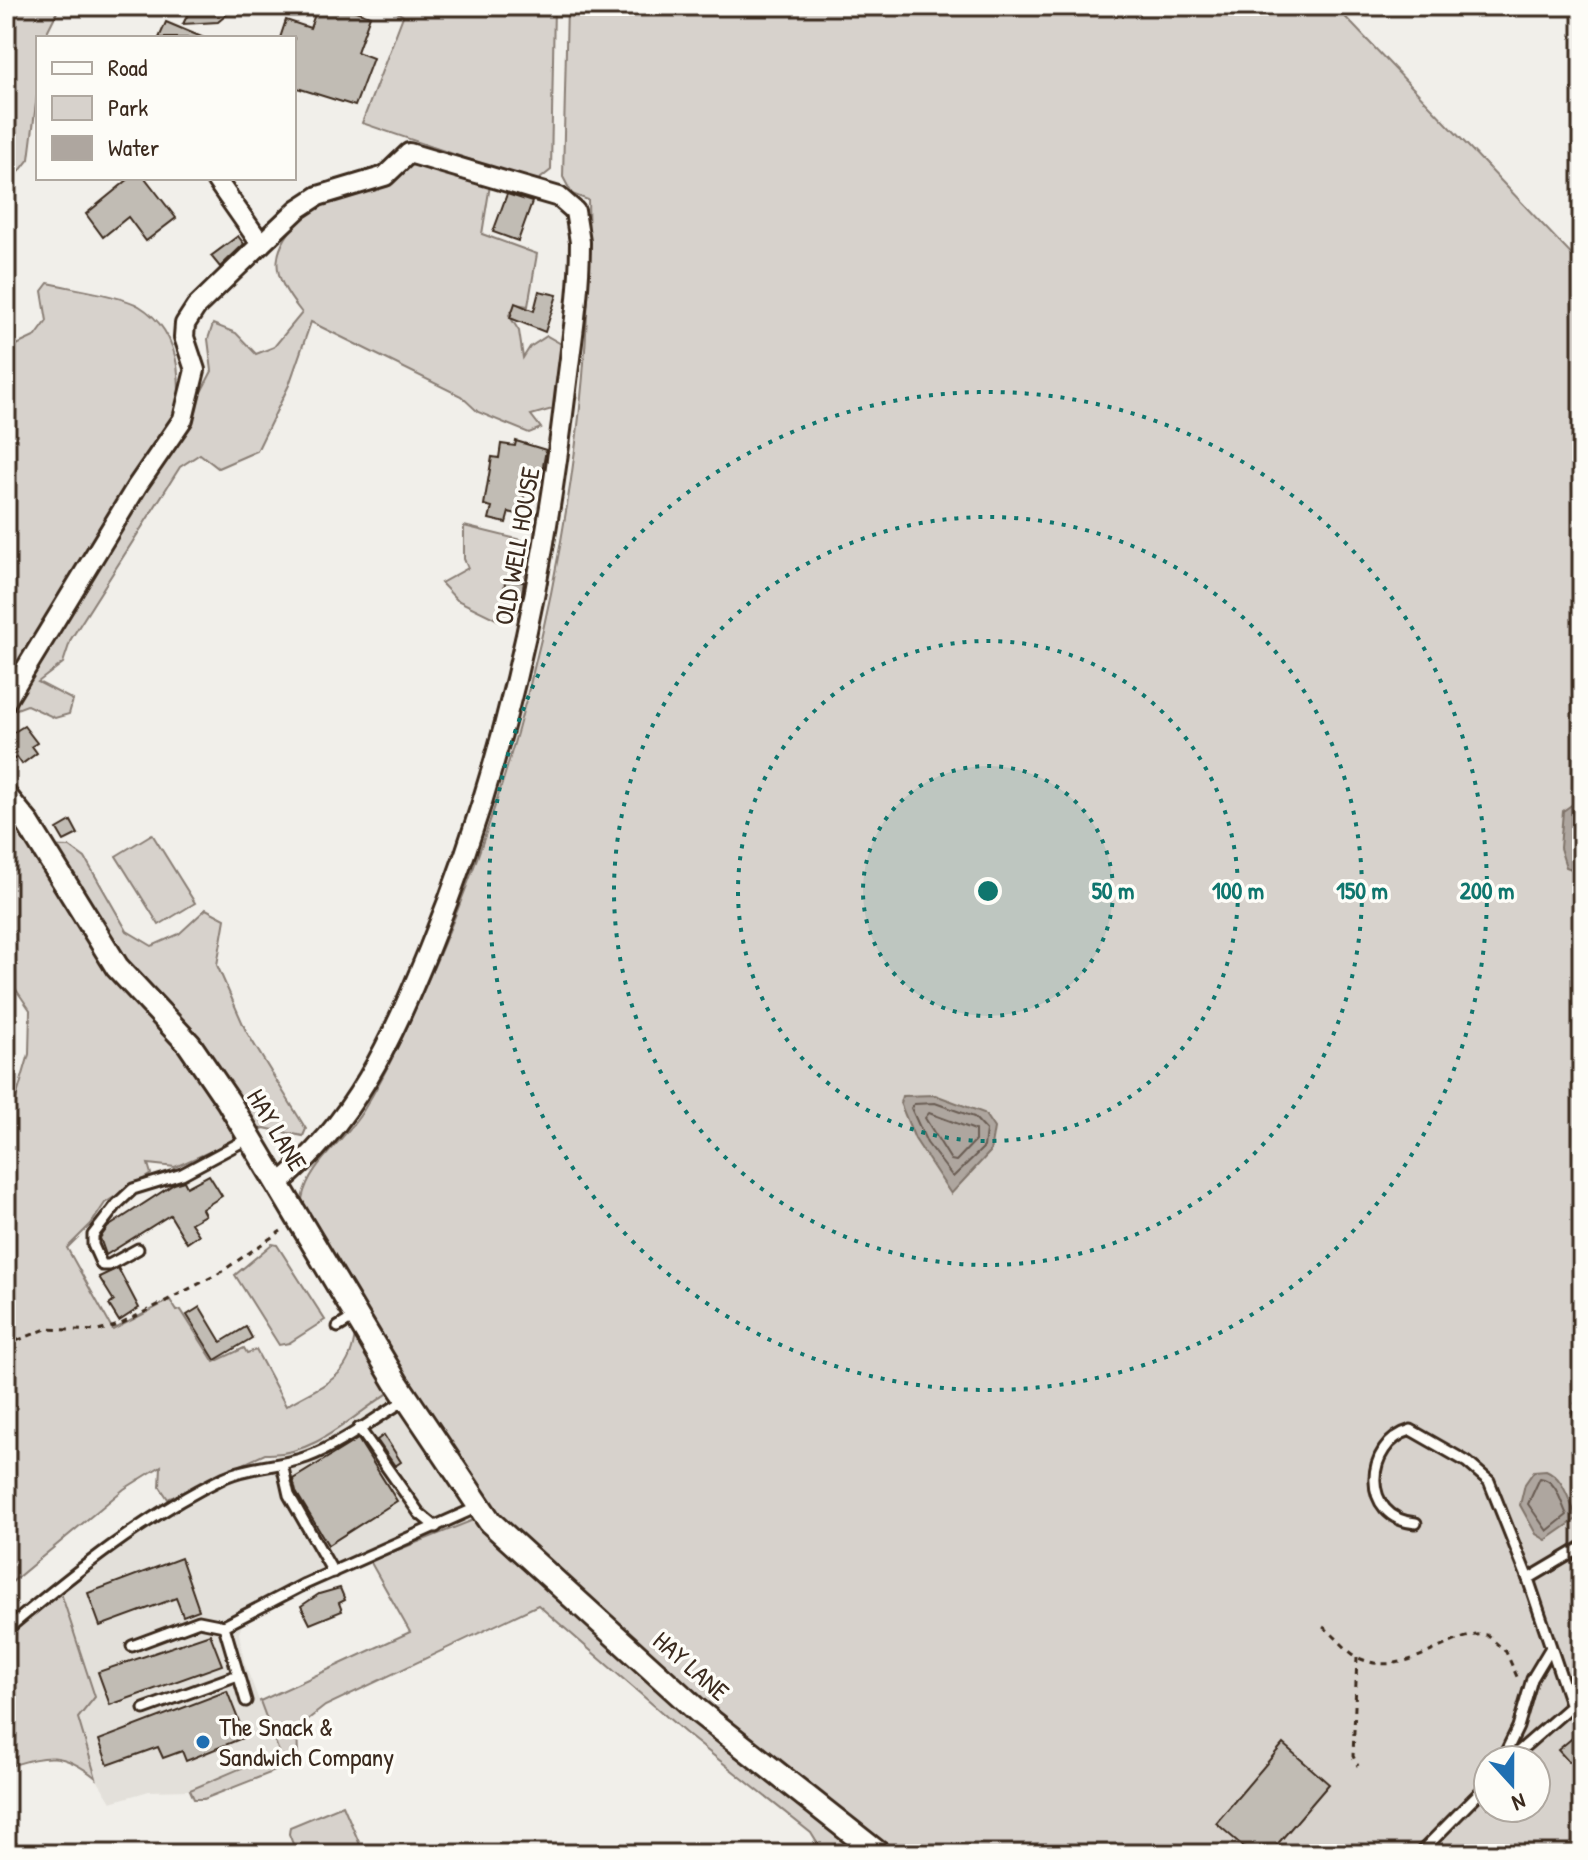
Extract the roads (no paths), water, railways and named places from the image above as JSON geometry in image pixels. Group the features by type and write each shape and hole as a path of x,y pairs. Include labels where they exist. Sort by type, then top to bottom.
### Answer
{"street":[{"name":"OLD WELL HOUSE","path":"261,244 298,209 318,196 385,176 409,153 559,197 575,211 580,242 557,468 538,588 525,652 481,814 456,884 379,1061 334,1131 307,1160 277,1185"},
{"path":"6,701 137,486 183,419 195,370 184,337 185,324 196,307 261,244 216,180"},
{"name":"HAY LANE","path":"6,797 29,825 117,967 189,1044 297,1219 347,1321 407,1399 478,1507 556,1585 698,1711 879,1854"}],"lane":[{"path":"138,1249 109,1265 102,1265 93,1245 93,1235 133,1189 182,1174 249,1138"},
{"path":"6,1630 90,1561 172,1504 247,1469 282,1464 317,1453 407,1399"},
{"path":"359,1428 419,1513 436,1527"},
{"path":"1416,1523 1395,1519 1382,1507 1375,1492 1383,1450 1390,1439 1411,1430 1467,1462 1489,1481 1528,1579 1571,1706 1527,1744"},
{"path":"282,1464 289,1495 333,1572"},
{"path":"132,1646 199,1621 224,1626 333,1572 478,1507"},
{"path":"1528,1579 1582,1547"},
{"path":"224,1626 246,1701"},
{"path":"1510,1744 1528,1691 1550,1649"},
{"path":"144,1709 238,1675"},
{"path":"1419,1854 1472,1800"}],"water":[{"path":"1573,804 1582,804 1582,873 1566,867 1560,848 1563,811"},
{"path":"935,1095 984,1113 994,1128 990,1152 951,1194 915,1139 900,1103 902,1096"},
{"path":"1546,1470 1562,1484 1578,1518 1546,1540 1536,1534 1520,1505 1525,1484 1534,1471"}],"place":[{"name":"The Snack & Sandwich Company","path":"203,1742"}]}
